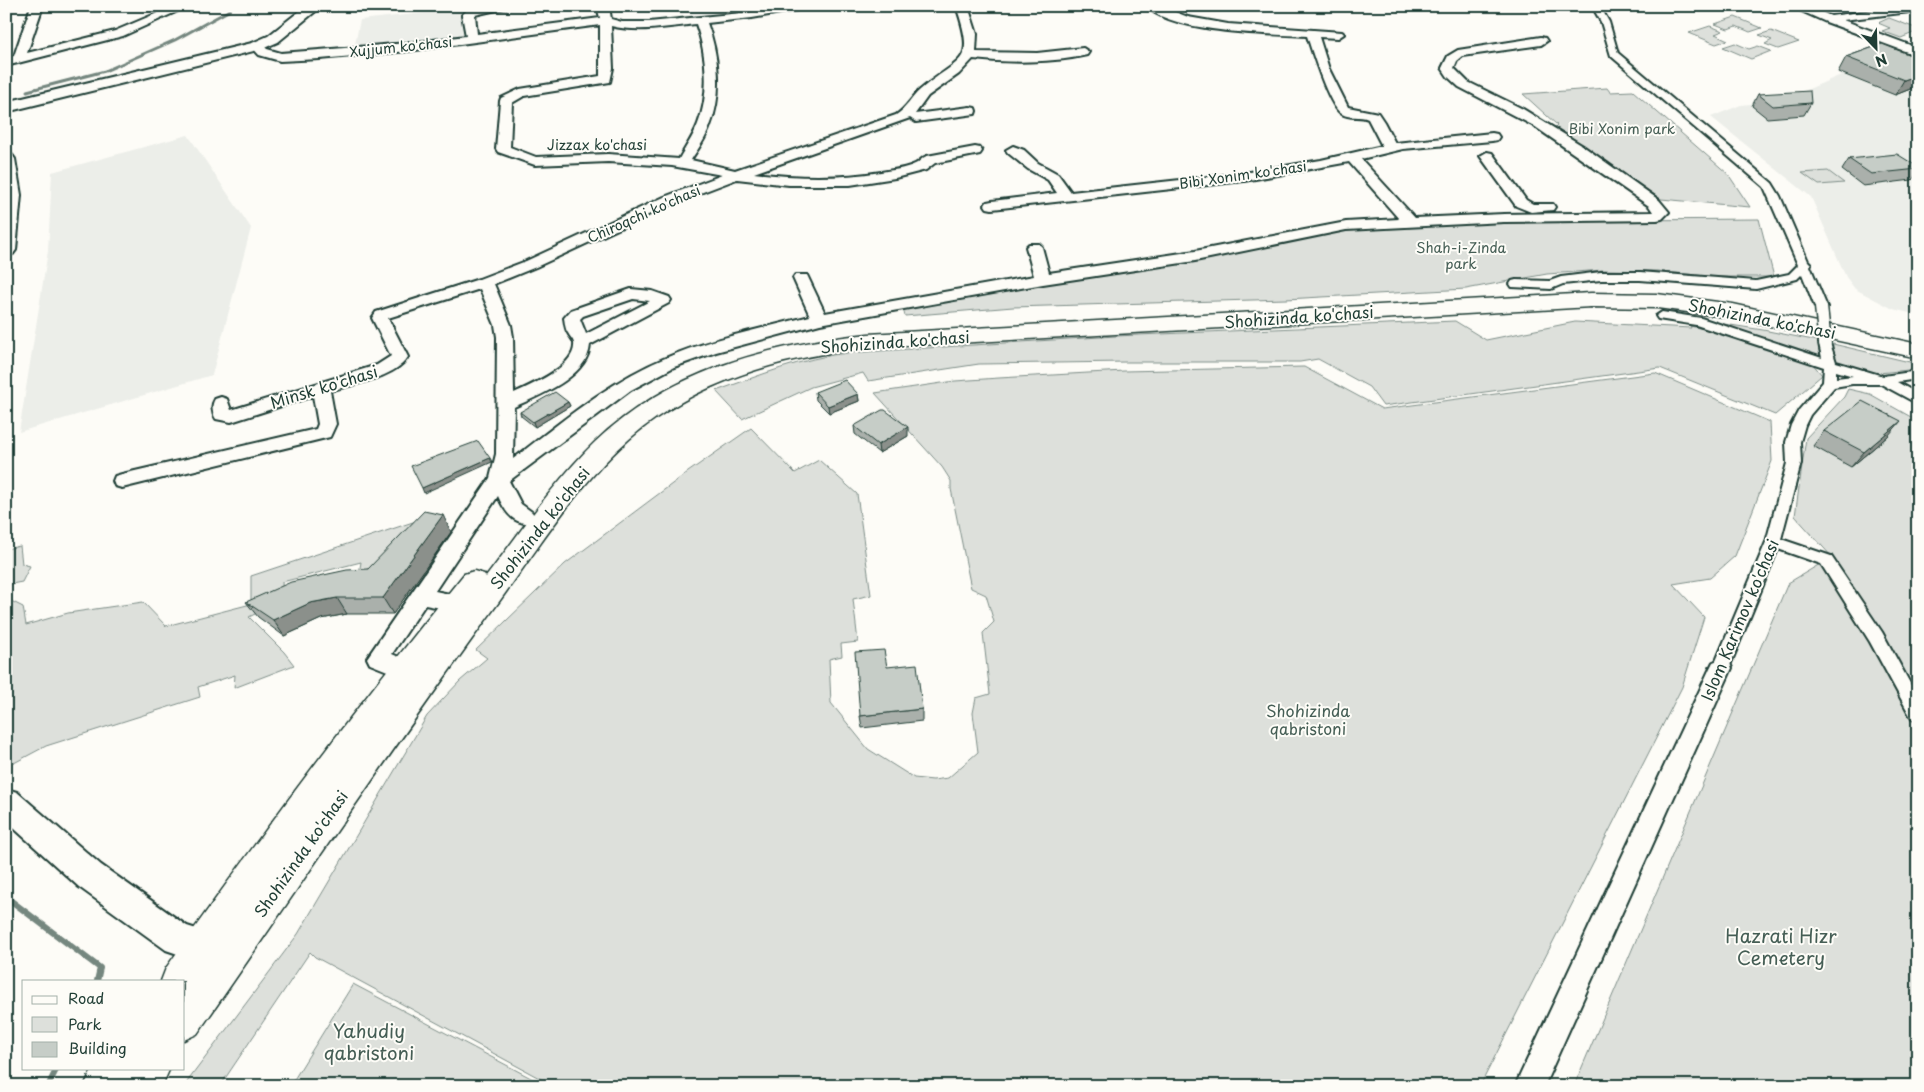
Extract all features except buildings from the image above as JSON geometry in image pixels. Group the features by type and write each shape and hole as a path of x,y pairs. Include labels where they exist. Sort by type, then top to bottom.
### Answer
{"main road":[{"name":"Shohizinda ko'chasi","path":"185,1019 217,952 238,896 405,669 525,517 562,472 596,436 620,415 654,391 677,378 721,359 772,345 820,336 898,328 990,325 1603,290 1651,290 1736,301 1918,339"},
{"name":"Shohizinda ko'chasi","path":"181,980 217,952 439,658 583,472 612,442 644,414 700,380 740,365 805,350 868,342 1420,309 1624,300 1658,301 1750,313 1918,351"},
{"path":"104,1086 115,1070"},
{"path":"138,1086 150,1070"}],"street":[{"path":"19,59 37,6"},
{"path":"6,62 119,34 184,6"},
{"path":"6,107 257,46 273,39 315,6"},
{"path":"472,39 468,15 480,9 501,6"},
{"name":"Jizzax ko'chasi","path":"603,6 607,21 604,40 608,64 606,78 520,94 506,101 503,149 535,161 608,158 683,163 737,175 789,181 850,181 895,174 921,167 926,161 932,159 975,151"},
{"name":"Xujjum ko'chasi","path":"257,46 263,52 280,57 408,47 607,21 622,25 650,25 752,15 804,6"},
{"path":"962,6 972,40 971,55 990,58 1059,56 1058,54 1083,52"},
{"path":"1151,6 1158,11 1182,19 1220,26 1312,34 1338,34"},
{"path":"1596,6 1604,22 1614,54 1768,185 1774,193 1805,264 1821,307 1825,343 1830,365 1830,383 1883,380 1918,375"},
{"path":"1795,6 1834,18 1918,52"},
{"path":"1825,6 1834,18"},
{"path":"1834,18 1918,8"},
{"path":"683,163 705,124 712,93 713,80 709,52 700,20"},
{"path":"1312,34 1323,69 1343,109 1346,112 1367,114 1374,117 1390,147"},
{"path":"1541,40 1456,54 1448,68 1456,81 1497,100 1529,119 1582,153 1658,207"},
{"name":"Chiroqchi ko'chasi","path":"485,282 531,264 669,200 781,158 901,118 910,112 913,102 921,94 965,63 971,55"},
{"path":"916,118 970,111"},
{"name":"Bibi Xonim ko'chasi","path":"992,205 1244,177 1390,147 1492,137"},
{"path":"1013,150 1033,166 1053,177 1067,197"},
{"path":"1351,156 1410,222"},
{"path":"1487,156 1521,204 1531,208 1658,207"},
{"path":"6,159 12,195 6,250"},
{"path":"405,669 378,658 499,479 625,386 668,363 710,348 819,319 1043,279 1195,256 1346,226 1410,222 1657,216 1658,207"},
{"path":"1034,247 1043,279"},
{"path":"1516,284 1551,285 1561,281 1601,276 1640,276 1756,285 1792,277 1805,264"},
{"path":"801,278 819,319"},
{"path":"485,282 503,325 505,337 505,454 499,479 513,508 525,517"},
{"name":"Minsk ko'chasi","path":"221,402 222,415 232,416 383,369 395,363 400,357 380,318 382,315 485,282"},
{"path":"504,404 545,384 573,367 582,355 582,342 575,331 572,318 577,313 631,294 646,294 663,300 582,342"},
{"path":"1662,316 1697,321 1830,365 1883,380 1918,400"},
{"path":"1918,381 1918,388"},
{"name":"Islom Karimov ko'chasi","path":"1529,1086 1722,668 1773,542 1794,463 1793,442 1798,425 1804,413 1830,383"},
{"path":"122,482 324,433 327,424 320,390"},
{"path":"1773,542 1826,560 1876,637 1918,714"},
{"path":"420,596 458,603"},
{"path":"6,802 90,876 178,939 217,952"}],"shaded area":[{"path":"461,9 468,20 466,36 354,49 360,20"},
{"path":"1897,47 1918,54 1918,315 1893,309 1855,289 1846,277 1811,197 1711,117 1741,105 1781,101 1841,75 1836,72"},
{"path":"188,135 251,228 212,375 19,432 48,251 52,172"}],"green space":[{"path":"1735,17 1762,28 1750,32 1736,26 1728,29 1715,24"},
{"path":"1889,18 1918,29 1918,31 1901,38 1882,31 1890,28 1878,23"},
{"path":"1710,26 1723,31 1715,34 1728,40 1716,44 1689,33"},
{"path":"1771,31 1799,42 1778,49 1765,44 1772,40 1759,35"},
{"path":"1735,43 1749,49 1758,46 1771,51 1751,59 1723,47"},
{"name":"Bibi Xonim park","path":"1607,88 1610,92 1633,91 1728,174 1750,207 1661,199 1554,128 1557,125 1523,94"},
{"path":"1828,171 1844,183 1819,185 1802,173"},
{"name":"Shah-i-Zinda park","path":"1759,219 1774,277 1717,277 1657,271 1603,270 1547,274 1466,289 1286,299 1013,307 905,316 902,305 1339,231 1496,221"},
{"path":"1455,321 1486,340 1575,322 1691,328 1690,326 1713,331 1812,363 1822,375 1775,415 1660,368 1383,406 1369,387 1318,359 1300,362 979,364 868,381 863,373 811,387 742,419 716,391 797,363 847,353 1116,336"},
{"path":"1711,322 1818,341 1820,358"},
{"path":"1833,344 1918,364 1918,369 1869,374 1834,363"},
{"name":"Shohizinda qabristoni","path":"1304,367 1382,409 1655,373 1770,422 1772,461 1735,556 1710,578 1673,584 1704,617 1682,687 1480,1086 554,1086 315,957 310,952 220,1086 184,1086 298,934 427,716 460,681 487,658 476,650 565,564 688,472 751,428 795,473 819,460 857,494 871,595 853,599 858,642 841,644 842,656 829,659 831,703 868,749 914,778 933,780 948,778 978,752 973,713 976,698 990,694 983,633 994,622 986,595 971,588 951,481 942,467 875,393 955,381 999,378 1124,371"},
{"name":"Hazrati Hizr Cemetery","path":"1848,389 1870,394 1918,421 1918,1086 1574,1086 1788,583 1832,557 1795,516 1806,438 1844,397"},
{"path":"437,514 357,586 361,562 282,582 283,600 249,617 284,652 294,665 234,688 235,675 198,687 200,697 46,746 14,763 6,753 6,602 11,601 23,607 26,625 68,613 143,602 166,626 251,604 251,576"},
{"path":"20,546 22,564 30,566 22,582 6,585 6,549"},
{"name":"Yahudiy qabristoni","path":"353,984 546,1086 290,1086"}],"waterway":[{"path":"27,91 105,71 175,40 230,10 231,6"},
{"path":"6,897 100,968 97,980"},
{"path":"48,1086 56,1070"}]}
